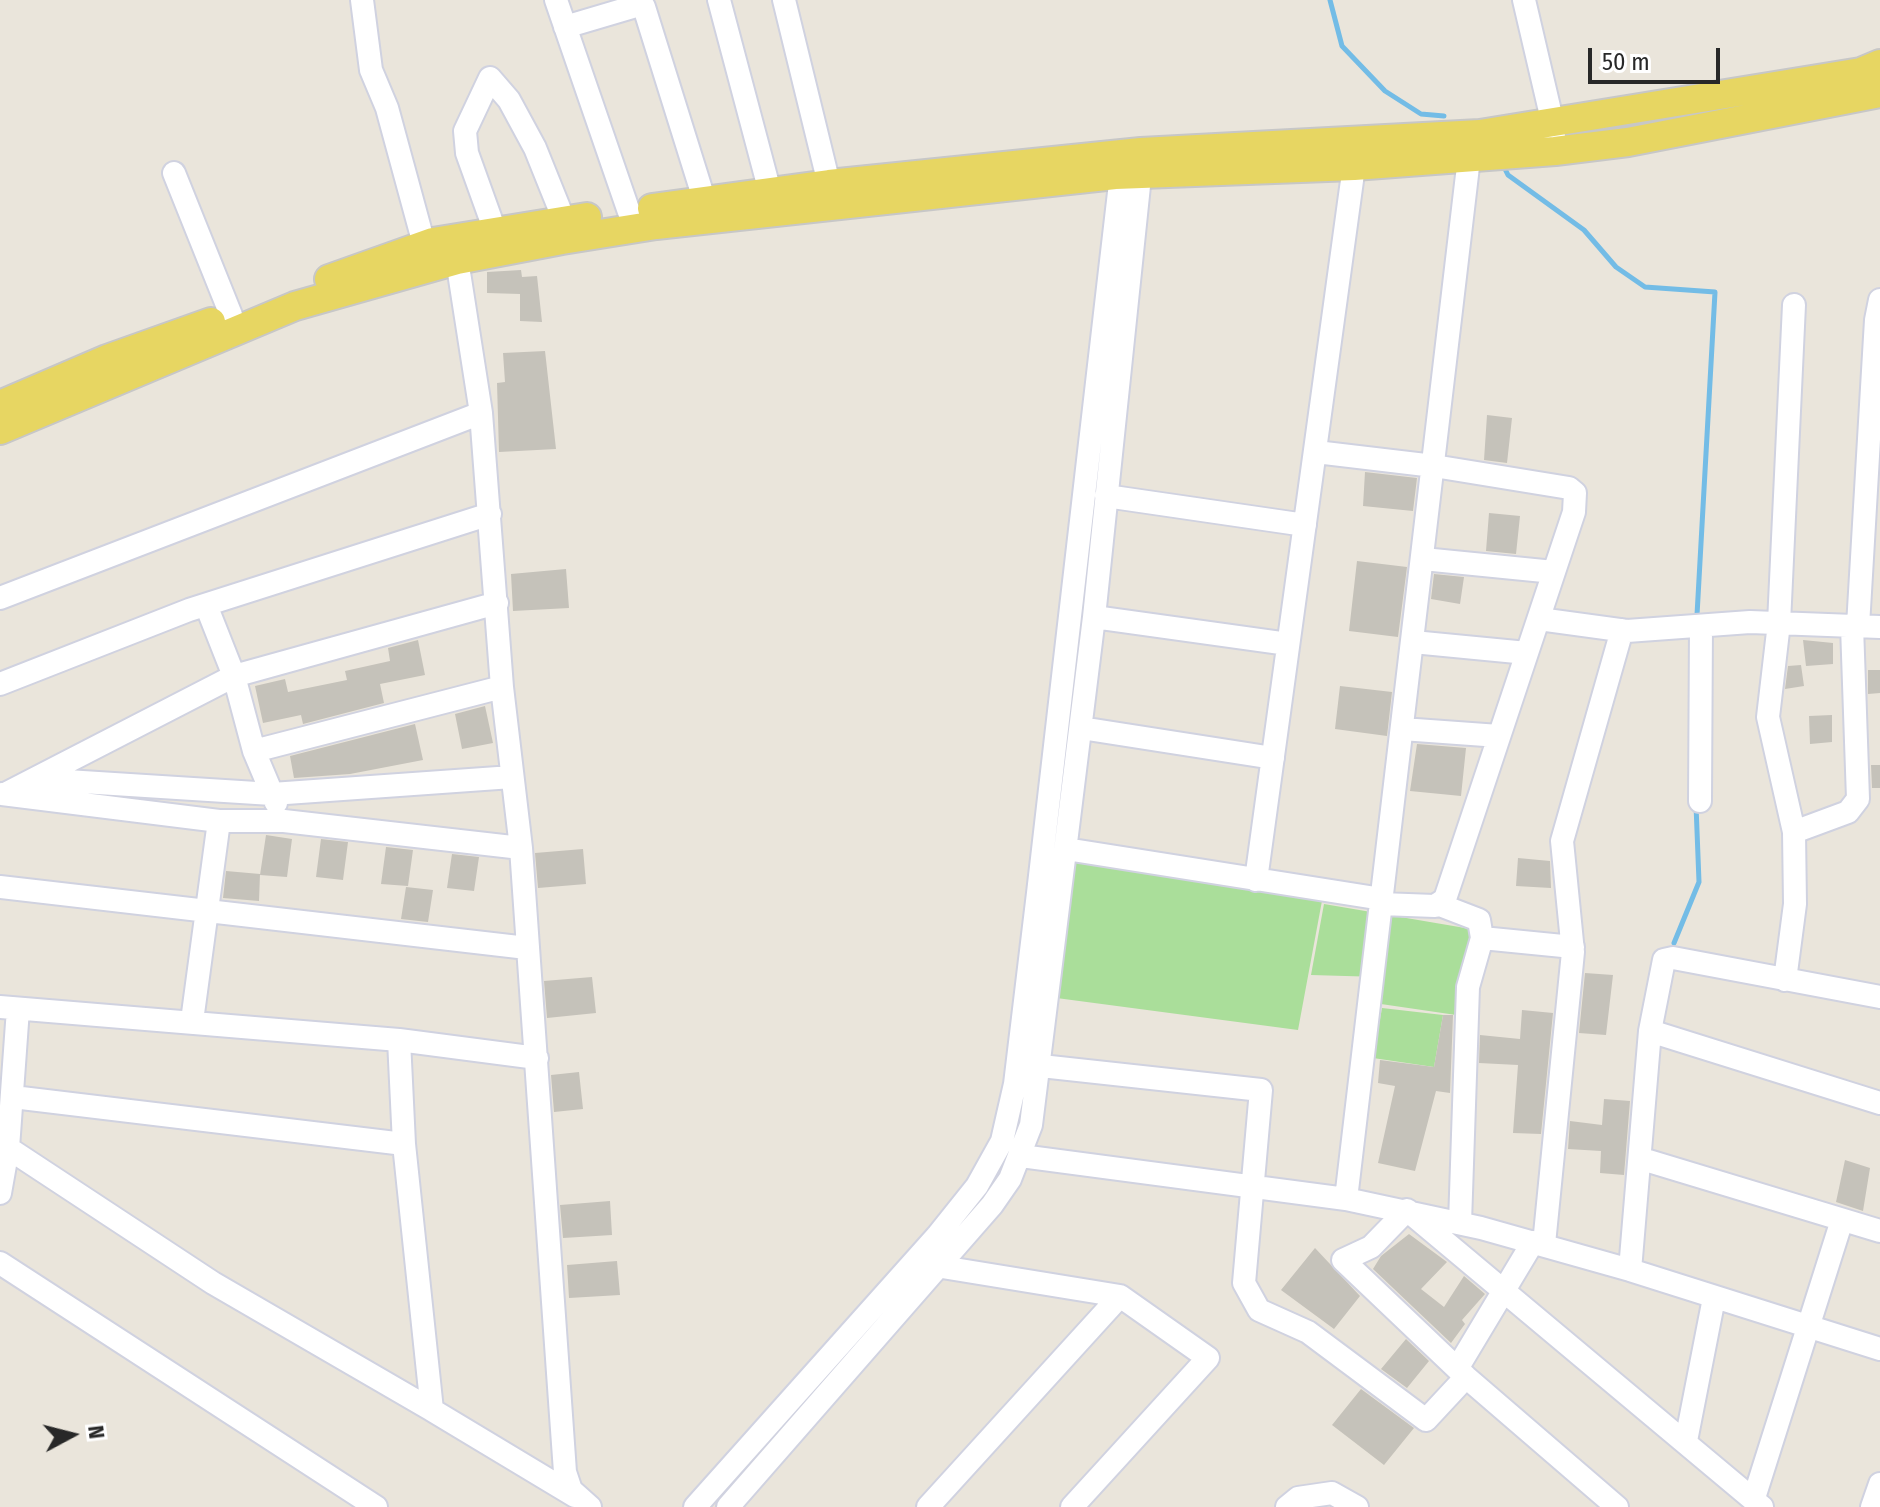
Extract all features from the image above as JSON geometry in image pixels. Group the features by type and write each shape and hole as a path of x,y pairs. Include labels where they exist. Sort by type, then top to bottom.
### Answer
{"main road":[{"path":"0,405 107,359 424,244 456,249 1131,164 1354,166 1469,158 1861,72 1880,64"},
{"path":"0,430 284,310 456,249 495,231 704,199 829,184 1131,164 1480,134 1628,142 1880,93"}],"street":[{"path":"362,0 371,70 387,108 424,244"},
{"path":"556,0 629,212"},
{"path":"719,0 770,192"},
{"path":"784,0 829,184"},
{"path":"1524,0 1554,137"},
{"path":"565,27 636,6 644,7 704,199"},
{"path":"495,231 467,153 465,131 473,108 490,78 509,100 535,148 564,220"},
{"path":"1346,1199 1469,158"},
{"path":"728,1507 942,1267 1002,1192 1021,1156 1036,1105 1094,617 1131,164"},
{"path":"695,1507 937,1236 977,1186 1002,1141 1015,1084 1131,164"},
{"path":"1256,880 1354,166"},
{"path":"174,173 231,315"},
{"path":"456,249 481,413 502,687 521,848 565,1472 583,1502"},
{"path":"1794,832 1848,812 1858,799 1876,320 1880,300"},
{"path":"1785,980 1795,904 1794,832 1768,717 1779,623 1794,305"},
{"path":"0,598 481,413"},
{"path":"1316,452 1434,466 1569,488 1575,493 1574,512 1539,619 1440,905"},
{"path":"1106,496 1305,525"},
{"path":"0,684 206,605 490,514"},
{"path":"1423,559 1554,572"},
{"path":"2,794 234,676 497,603"},
{"path":"206,605 234,676 254,751 284,821"},
{"path":"1094,617 1288,644"},
{"path":"1539,619 1622,630 1779,623 1863,626"},
{"path":"1700,801 1701,626"},
{"path":"1041,1066 1261,1090 1244,1283 1259,1310 1308,1332 1426,1420 1462,1372 1502,1292 1539,1243 1573,947 1562,841 1622,630"},
{"path":"1413,642 1527,653"},
{"path":"254,751 502,687"},
{"path":"1081,728 1273,758"},
{"path":"1402,729 1499,736"},
{"path":"35,779 272,794 512,777"},
{"path":"2,794 219,821 284,821 521,848"},
{"path":"192,1021 219,821"},
{"path":"1066,849 1382,902 1440,905 1479,920 1482,938 1468,987 1460,1223"},
{"path":"0,887 527,948"},
{"path":"1482,938 1573,947"},
{"path":"1630,1270 1642,1159 1650,1031 1662,963 1668,958 1880,997"},
{"path":"0,1193 13,1097 9,1008 399,1040 537,1058"},
{"path":"1650,1031 1880,1103"},
{"path":"399,1040 404,1144 432,1410"},
{"path":"13,1097 404,1144"},
{"path":"8,1148 213,1283 583,1502"},
{"path":"1021,1156 1254,1186 1407,1210 1539,1243 1880,1349"},
{"path":"1642,1159 1880,1231"},
{"path":"1407,1210 1371,1247 1343,1260 1462,1372 1617,1507"},
{"path":"1407,1210 1758,1502 1842,1220"},
{"path":"0,1263 376,1507"},
{"path":"942,1267 1120,1296 1208,1358 1072,1507"},
{"path":"928,1507 1120,1296"},
{"path":"1686,1441 1714,1298"},
{"path":"1872,1507 1880,1484"},
{"path":"1287,1507 1298,1498 1332,1493 1357,1507"}],"green space":[{"path":"1066,849 1324,890 1298,1030 1049,997"},
{"path":"1324,904 1471,929 1463,1016 1381,1004 1380,977 1311,975"},
{"path":"1382,1008 1443,1015 1434,1067 1373,1058"}],"building":[{"path":"521,270 522,277 537,276 542,322 520,321 520,294 487,293 487,272"},
{"path":"545,351 556,449 499,452 497,383 505,382 503,353"},
{"path":"1487,415 1512,418 1507,463 1484,460"},
{"path":"1365,472 1417,478 1413,511 1363,506"},
{"path":"1489,513 1520,516 1516,554 1486,551"},
{"path":"1357,561 1407,567 1398,637 1349,631"},
{"path":"566,569 569,608 513,611 511,574"},
{"path":"1434,574 1464,577 1460,604 1431,599"},
{"path":"418,640 425,675 380,684 384,703 303,724 301,715 263,723 255,686 285,679 288,692 347,680 345,671 390,661 388,648"},
{"path":"1803,640 1833,643 1833,664 1806,666"},
{"path":"1801,665 1804,686 1785,689 1788,666"},
{"path":"1868,670 1880,670 1880,693 1868,694"},
{"path":"1340,686 1392,692 1387,736 1335,729"},
{"path":"485,706 493,743 462,749 455,714"},
{"path":"1832,715 1832,742 1810,744 1809,716"},
{"path":"415,724 423,760 350,774 294,778 290,756"},
{"path":"1417,744 1466,748 1461,796 1410,791"},
{"path":"1871,765 1880,765 1880,788 1872,788"},
{"path":"266,835 292,839 287,877 260,875"},
{"path":"321,839 348,842 343,880 316,877"},
{"path":"386,847 413,850 408,886 381,884"},
{"path":"583,849 586,884 538,888 535,853"},
{"path":"452,854 479,857 474,891 447,888"},
{"path":"1518,858 1550,861 1551,888 1516,886"},
{"path":"226,871 260,874 259,901 223,898"},
{"path":"406,887 433,890 428,922 401,919"},
{"path":"1585,973 1613,975 1606,1035 1579,1033"},
{"path":"592,977 596,1013 547,1018 544,981"},
{"path":"1522,1010 1553,1013 1541,1134 1513,1133 1518,1065 1479,1063 1480,1035 1520,1039"},
{"path":"1443,1015 1453,1015 1450,1093 1436,1091 1415,1171 1378,1163 1395,1086 1378,1083 1380,1060 1434,1067"},
{"path":"579,1072 583,1109 554,1112 551,1075"},
{"path":"1604,1099 1630,1101 1624,1175 1600,1173 1601,1151 1568,1149 1570,1121 1602,1125"},
{"path":"1845,1160 1870,1168 1863,1211 1836,1202"},
{"path":"610,1201 612,1235 563,1238 560,1205"},
{"path":"1409,1234 1447,1262 1421,1289 1444,1307 1464,1276 1485,1294 1462,1320 1465,1324 1451,1343 1373,1269 1381,1256"},
{"path":"1315,1248 1360,1296 1334,1329 1281,1290"},
{"path":"617,1261 620,1295 569,1298 567,1265"},
{"path":"1406,1339 1429,1361 1407,1388 1381,1369"},
{"path":"1361,1389 1414,1428 1384,1465 1332,1425"}],"waterway":[{"path":"1330,0 1342,46 1385,91 1421,114 1444,116"},
{"path":"1504,167 1508,175 1584,230 1616,267 1645,287 1715,292 1697,615"},
{"path":"1674,943 1699,882 1696,805"}]}
